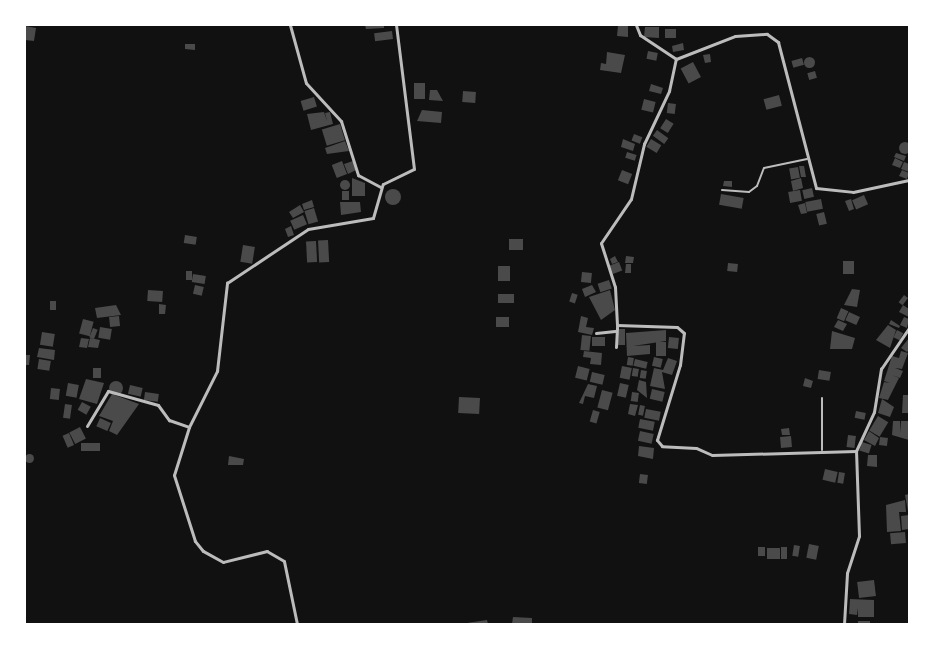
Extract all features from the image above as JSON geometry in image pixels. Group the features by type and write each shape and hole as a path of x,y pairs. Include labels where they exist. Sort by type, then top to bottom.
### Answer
{"street":[{"path":"290,25 306,83 341,121 358,175 381,187"},
{"path":"297,624 288,575 277,554 268,551 223,562 197,547 174,474 189,426 217,371 227,283 308,229 373,218 381,187 415,166 396,25"},
{"path":"636,25 640,35 676,59"},
{"path":"676,59 735,36 773,36 812,184 824,191 853,192 909,180"},
{"path":"616,347 615,287 601,242 631,199 644,144 669,91 676,59"},
{"path":"617,325 677,327 683,331 680,364 657,440 662,446 696,448 712,455 822,450 856,451"},
{"path":"844,624 846,573 859,536 856,451 874,412 881,369 909,328"},
{"path":"596,332 615,331"},
{"path":"87,426 108,391 158,405 169,420 189,426"}],"lane":[{"path":"722,190 749,192 757,186 764,168 806,160"},
{"path":"822,398 822,450"}],"building":[{"path":"365,25 384,25 384,28 366,29"},
{"path":"25,26 36,28 34,41 25,40"},
{"path":"618,26 628,26 628,37 617,36"},
{"path":"645,27 659,27 659,38 644,37"},
{"path":"665,29 676,29 676,38 665,38"},
{"path":"392,31 393,39 375,41 374,33"},
{"path":"683,43 684,50 673,52 672,46"},
{"path":"185,44 195,44 195,50 185,49"},
{"path":"648,51 658,53 656,61 646,59"},
{"path":"607,52 625,55 621,73 600,70 601,63 606,64"},
{"path":"710,54 711,62 705,63 703,55"},
{"path":"807,57 811,57 814,62 813,66 807,67 804,64 804,60"},
{"path":"802,58 804,65 793,68 791,61"},
{"path":"693,62 701,77 689,84 681,69"},
{"path":"815,71 817,78 809,80 807,73"},
{"path":"414,83 425,83 425,99 414,99"},
{"path":"651,84 663,88 661,94 649,91"},
{"path":"430,90 437,90 443,101 429,100"},
{"path":"463,91 476,92 475,103 462,102"},
{"path":"779,95 782,106 766,110 764,99"},
{"path":"314,97 317,107 304,111 301,101"},
{"path":"644,99 656,102 653,113 641,110"},
{"path":"668,103 676,104 675,114 667,113"},
{"path":"422,110 442,112 441,123 417,121"},
{"path":"324,112 327,121 325,113 330,112 333,124 311,130 307,114"},
{"path":"666,119 674,124 668,133 660,128"},
{"path":"340,124 345,140 327,146 322,130"},
{"path":"657,130 668,138 664,144 653,136"},
{"path":"634,134 642,137 640,144 631,141"},
{"path":"623,139 635,144 633,151 621,147"},
{"path":"651,139 661,145 657,153 646,147"},
{"path":"345,141 349,151 327,154 325,148"},
{"path":"903,142 907,142 911,148 907,154 903,154 899,150 899,146"},
{"path":"627,152 637,155 635,161 625,158"},
{"path":"896,153 906,156 904,161 894,157"},
{"path":"895,158 903,162 900,168 892,165"},
{"path":"342,161 347,174 337,178 332,165"},
{"path":"353,161 356,170 348,174 344,164"},
{"path":"904,162 909,164 909,172 901,169"},
{"path":"798,167 800,178 791,179 789,169"},
{"path":"798,167 800,178 791,179 789,169"},
{"path":"622,170 632,174 628,184 618,180"},
{"path":"902,170 909,173 907,179 899,176"},
{"path":"352,178 365,183 365,196 352,196"},
{"path":"801,178 803,188 793,191 791,181"},
{"path":"343,180 347,180 350,185 349,189 343,190 340,187 340,183"},
{"path":"724,181 732,181 732,187 723,186"},
{"path":"812,188 814,197 804,199 802,190"},
{"path":"393,189 401,197 393,205 385,197"},
{"path":"800,190 802,201 790,203 788,192"},
{"path":"342,191 349,191 349,200 342,200"},
{"path":"721,194 744,198 742,209 719,205"},
{"path":"864,195 868,204 856,209 852,200"},
{"path":"821,199 823,209 807,212 805,202"},
{"path":"851,199 854,209 849,211 845,201"},
{"path":"312,200 314,207 304,210 302,204"},
{"path":"340,202 360,202 361,212 341,215"},
{"path":"805,203 807,213 801,214 798,205"},
{"path":"300,205 304,212 293,218 289,212"},
{"path":"314,208 318,221 309,224 304,211"},
{"path":"824,212 827,224 819,226 816,214"},
{"path":"303,215 307,224 294,230 290,221"},
{"path":"291,226 294,235 288,237 285,229"},
{"path":"185,235 197,237 196,245 184,243"},
{"path":"509,239 523,239 523,250 509,250"},
{"path":"328,240 329,262 319,262 318,241"},
{"path":"316,241 317,262 307,262 306,242"},
{"path":"243,245 255,247 252,264 240,262"},
{"path":"615,256 618,262 612,264 610,259"},
{"path":"626,256 634,257 633,263 625,263"},
{"path":"843,261 854,261 854,274 843,274"},
{"path":"619,262 622,270 613,274 610,266"},
{"path":"728,263 738,264 737,272 727,271"},
{"path":"626,264 631,264 631,273 625,273"},
{"path":"498,266 510,266 510,281 498,281"},
{"path":"186,271 192,271 192,280 186,280"},
{"path":"582,272 592,273 591,283 581,282"},
{"path":"193,274 206,276 205,284 192,282"},
{"path":"609,280 612,289 600,292 598,284"},
{"path":"195,285 204,287 202,296 193,294"},
{"path":"592,285 596,292 585,297 582,289"},
{"path":"852,289 860,290 857,307 844,305"},
{"path":"148,290 163,291 162,302 147,301"},
{"path":"610,290 615,310 601,320 589,297"},
{"path":"572,293 578,295 575,303 569,302"},
{"path":"498,294 514,294 514,303 498,303"},
{"path":"904,295 908,298 903,305 899,302"},
{"path":"50,301 56,301 56,310 50,310"},
{"path":"159,304 166,305 165,314 159,314"},
{"path":"116,305 121,315 97,318 95,308"},
{"path":"903,305 909,309 909,317 899,312"},
{"path":"841,308 848,311 844,321 837,318"},
{"path":"849,312 860,317 856,325 845,320"},
{"path":"119,316 120,326 110,327 109,317"},
{"path":"581,316 588,318 586,327 594,328 592,335 578,332"},
{"path":"496,317 509,317 509,327 496,327"},
{"path":"904,317 909,319 907,328 900,325"},
{"path":"83,319 94,322 90,336 79,333"},
{"path":"838,320 847,324 843,331 834,327"},
{"path":"891,320 900,326 899,328 889,324"},
{"path":"888,325 896,330 890,348 876,340"},
{"path":"100,327 112,329 110,340 98,338"},
{"path":"93,328 98,330 94,339 89,337"},
{"path":"617,329 625,329 625,345 617,345"},
{"path":"666,330 666,341 633,346 650,345 650,354 627,356 626,333"},
{"path":"897,330 903,333 900,340 893,337"},
{"path":"832,331 855,338 852,349 830,349"},
{"path":"42,332 55,334 53,347 40,345"},
{"path":"582,335 591,336 589,351 580,350"},
{"path":"592,337 605,337 605,346 592,346"},
{"path":"669,337 679,338 678,349 668,348"},
{"path":"81,338 89,339 87,348 79,347"},
{"path":"90,338 100,340 98,348 88,347"},
{"path":"909,338 909,350 907,352 901,348"},
{"path":"656,342 666,342 666,356 656,356"},
{"path":"39,348 55,350 54,360 37,357"},
{"path":"584,351 602,353 601,365 590,364 591,358 583,357"},
{"path":"901,351 908,353 902,369 895,368 903,371 900,378 892,375 899,378 888,400 879,398 884,382 890,383 884,381 892,356 899,358"},
{"path":"25,355 30,355 29,365 25,365"},
{"path":"628,357 634,358 633,366 627,365"},
{"path":"654,357 663,359 661,368 652,366"},
{"path":"668,358 677,361 672,375 662,372 665,389 650,386 654,368 663,370"},
{"path":"39,359 51,361 49,371 37,369"},
{"path":"635,359 648,362 646,369 633,366"},
{"path":"578,366 590,369 587,381 575,378"},
{"path":"622,366 632,368 630,380 620,378"},
{"path":"93,368 101,368 101,378 93,378"},
{"path":"633,368 639,369 638,377 632,376"},
{"path":"641,370 647,371 646,379 640,378"},
{"path":"819,370 831,372 829,381 818,379"},
{"path":"592,372 605,375 602,385 590,382"},
{"path":"805,378 813,381 811,388 803,386"},
{"path":"86,379 104,383 97,404 79,399"},
{"path":"639,380 646,382 647,398 637,390"},
{"path":"116,381 121,383 123,388 121,393 116,395 111,393 109,388 111,383"},
{"path":"68,383 79,385 77,398 66,396"},
{"path":"620,383 629,385 626,398 617,396"},
{"path":"588,384 597,386 594,398 585,396 583,404 579,403"},
{"path":"130,385 143,388 141,397 128,394"},
{"path":"51,388 60,389 59,400 50,399"},
{"path":"652,389 665,392 662,402 650,399"},
{"path":"602,390 613,393 608,410 597,407"},
{"path":"145,392 159,394 158,402 144,400"},
{"path":"632,392 639,393 638,402 631,401"},
{"path":"112,394 139,404 117,435 109,431 113,421 99,416"},
{"path":"903,395 909,395 909,413 902,413"},
{"path":"459,397 480,398 479,414 458,413"},
{"path":"882,399 894,407 890,417 878,413"},
{"path":"82,402 91,407 86,415 78,410"},
{"path":"65,404 72,405 70,419 63,418"},
{"path":"630,404 638,405 635,416 628,414"},
{"path":"640,405 645,406 643,416 638,415"},
{"path":"646,409 661,412 659,421 644,418"},
{"path":"593,410 600,412 596,423 590,422"},
{"path":"856,411 866,413 864,420 855,418"},
{"path":"878,416 888,422 880,437 869,431"},
{"path":"100,418 111,423 107,431 96,426"},
{"path":"640,419 655,422 653,431 638,428"},
{"path":"893,421 900,421 900,433 901,421 909,421 909,440 892,435"},
{"path":"80,427 86,439 75,444 69,432"},
{"path":"789,428 790,435 782,435 781,429"},
{"path":"640,431 654,434 652,444 638,441"},
{"path":"869,431 879,438 875,446 864,440"},
{"path":"69,433 74,445 68,448 63,436"},
{"path":"848,435 856,436 854,448 847,447"},
{"path":"791,436 792,447 781,448 780,437"},
{"path":"880,437 888,438 887,446 879,445"},
{"path":"862,442 872,445 869,454 859,451"},
{"path":"81,443 100,443 100,451 81,451"},
{"path":"639,446 654,448 653,459 638,456"},
{"path":"29,453 34,458 29,463 24,458"},
{"path":"868,455 877,455 877,467 867,466"},
{"path":"229,456 244,459 243,465 228,465"},
{"path":"825,469 838,472 835,483 823,480"},
{"path":"839,472 845,473 843,484 837,483"},
{"path":"640,474 648,475 647,484 639,483"},
{"path":"909,494 909,511 908,511 905,495"},
{"path":"905,500 906,512 899,512 901,531 887,532 886,505"},
{"path":"909,515 909,529 902,530 901,516"},
{"path":"905,532 906,543 891,544 890,533"},
{"path":"809,544 819,546 816,560 806,558"},
{"path":"794,545 800,546 798,557 792,556"},
{"path":"758,547 765,547 765,556 758,556"},
{"path":"781,547 787,547 787,559 781,559"},
{"path":"767,548 780,548 780,559 767,559"},
{"path":"874,580 876,596 859,598 857,582"},
{"path":"850,599 874,600 874,617 858,617 858,608 857,615 849,614"},
{"path":"513,617 532,618 532,624 512,624"},
{"path":"487,620 488,624 467,623"},
{"path":"858,621 870,621 870,624 858,624"}]}
